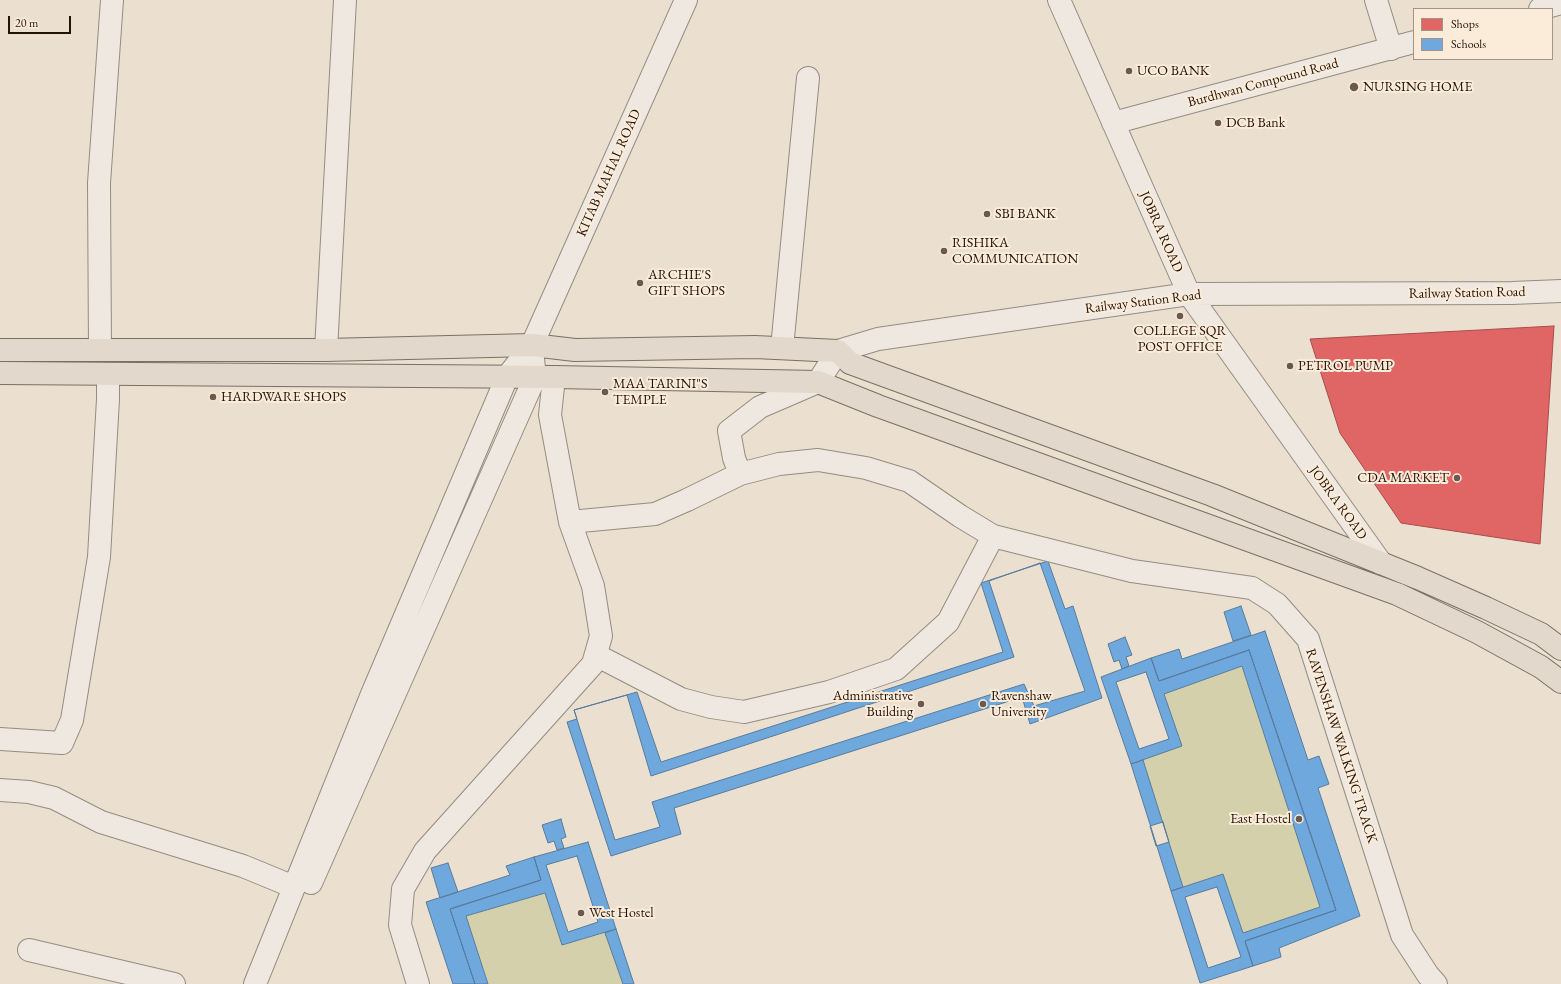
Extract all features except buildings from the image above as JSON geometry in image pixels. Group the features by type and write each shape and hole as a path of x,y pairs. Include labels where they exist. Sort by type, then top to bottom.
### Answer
{"main road":[{"path":"0,350 326,350 532,345 575,350 782,348 838,351 850,363 1212,495 1381,563 1486,608 1540,634 1561,649"},
{"path":"0,373 544,377 818,382 1397,594 1477,632 1541,667 1561,682"},
{"path":"1381,563 1397,594"}],"street":[{"path":"100,350 99,182 112,0"},
{"path":"326,350 345,0"},
{"name":"KITAB MAHAL ROAD","path":"254,984 375,687 507,377 532,345 686,0"},
{"name":"JOBRA ROAD","path":"1058,0 1189,294 1381,563"},
{"path":"1376,0 1391,49"},
{"path":"1544,8 1561,3"},
{"name":"Burdhwan Compound Road","path":"1113,123 1413,42"},
{"path":"782,348 808,78"},
{"name":"Railway Station Road","path":"838,351 878,339 1189,294 1512,293 1561,291"},
{"path":"418,984 400,925 403,889 425,851 593,664 601,636 593,586 570,522 544,377 532,345"},
{"path":"740,474 734,458 729,430 760,407 818,382 838,351"},
{"path":"0,738 62,743 72,720 99,557 108,399 108,374"},
{"path":"270,984 312,881 544,377"},
{"name":"RAVENSHAW WALKING TRACK","path":"570,522 655,514 740,474 779,464 818,460 866,468 909,481 960,516 993,536 1132,571 1252,588 1277,604 1308,639 1402,935 1428,975 1436,984"},
{"path":"596,654 681,699 711,707 744,712 829,692 896,669 948,622 993,536"},
{"path":"0,790 29,792 54,798 101,822 243,866 294,887"},
{"path":"29,950 174,984"}],"shaded area":[{"path":"1242,666 1320,907 1243,933 1223,874 1183,887 1143,760 1181,746 1164,694"},
{"path":"545,893 562,945 605,933 623,984 488,984 466,916"}],"place":[{"name":"UCO BANK","path":"1129,71"},
{"name":"NURSING HOME","path":"1354,87"},
{"name":"DCB Bank","path":"1218,123"},
{"name":"SBI BANK","path":"987,214"},
{"name":"RISHIKA COMMUNICATION","path":"944,251"},
{"name":"ARCHIE'S GIFT SHOPS","path":"640,283"},
{"name":"COLLEGE SQR POST OFFICE","path":"1180,316"},
{"name":"PETROL PUMP","path":"1290,366"},
{"name":"MAA TARINI\"S TEMPLE","path":"605,392"},
{"name":"HARDWARE SHOPS","path":"213,397"},
{"name":"CDA MARKET","path":"1457,478"},
{"name":"Administrative Building","path":"921,704"},
{"name":"Ravenshaw University","path":"983,704"},
{"name":"East Hostel","path":"1299,819"},
{"name":"West Hostel","path":"581,913"}]}
